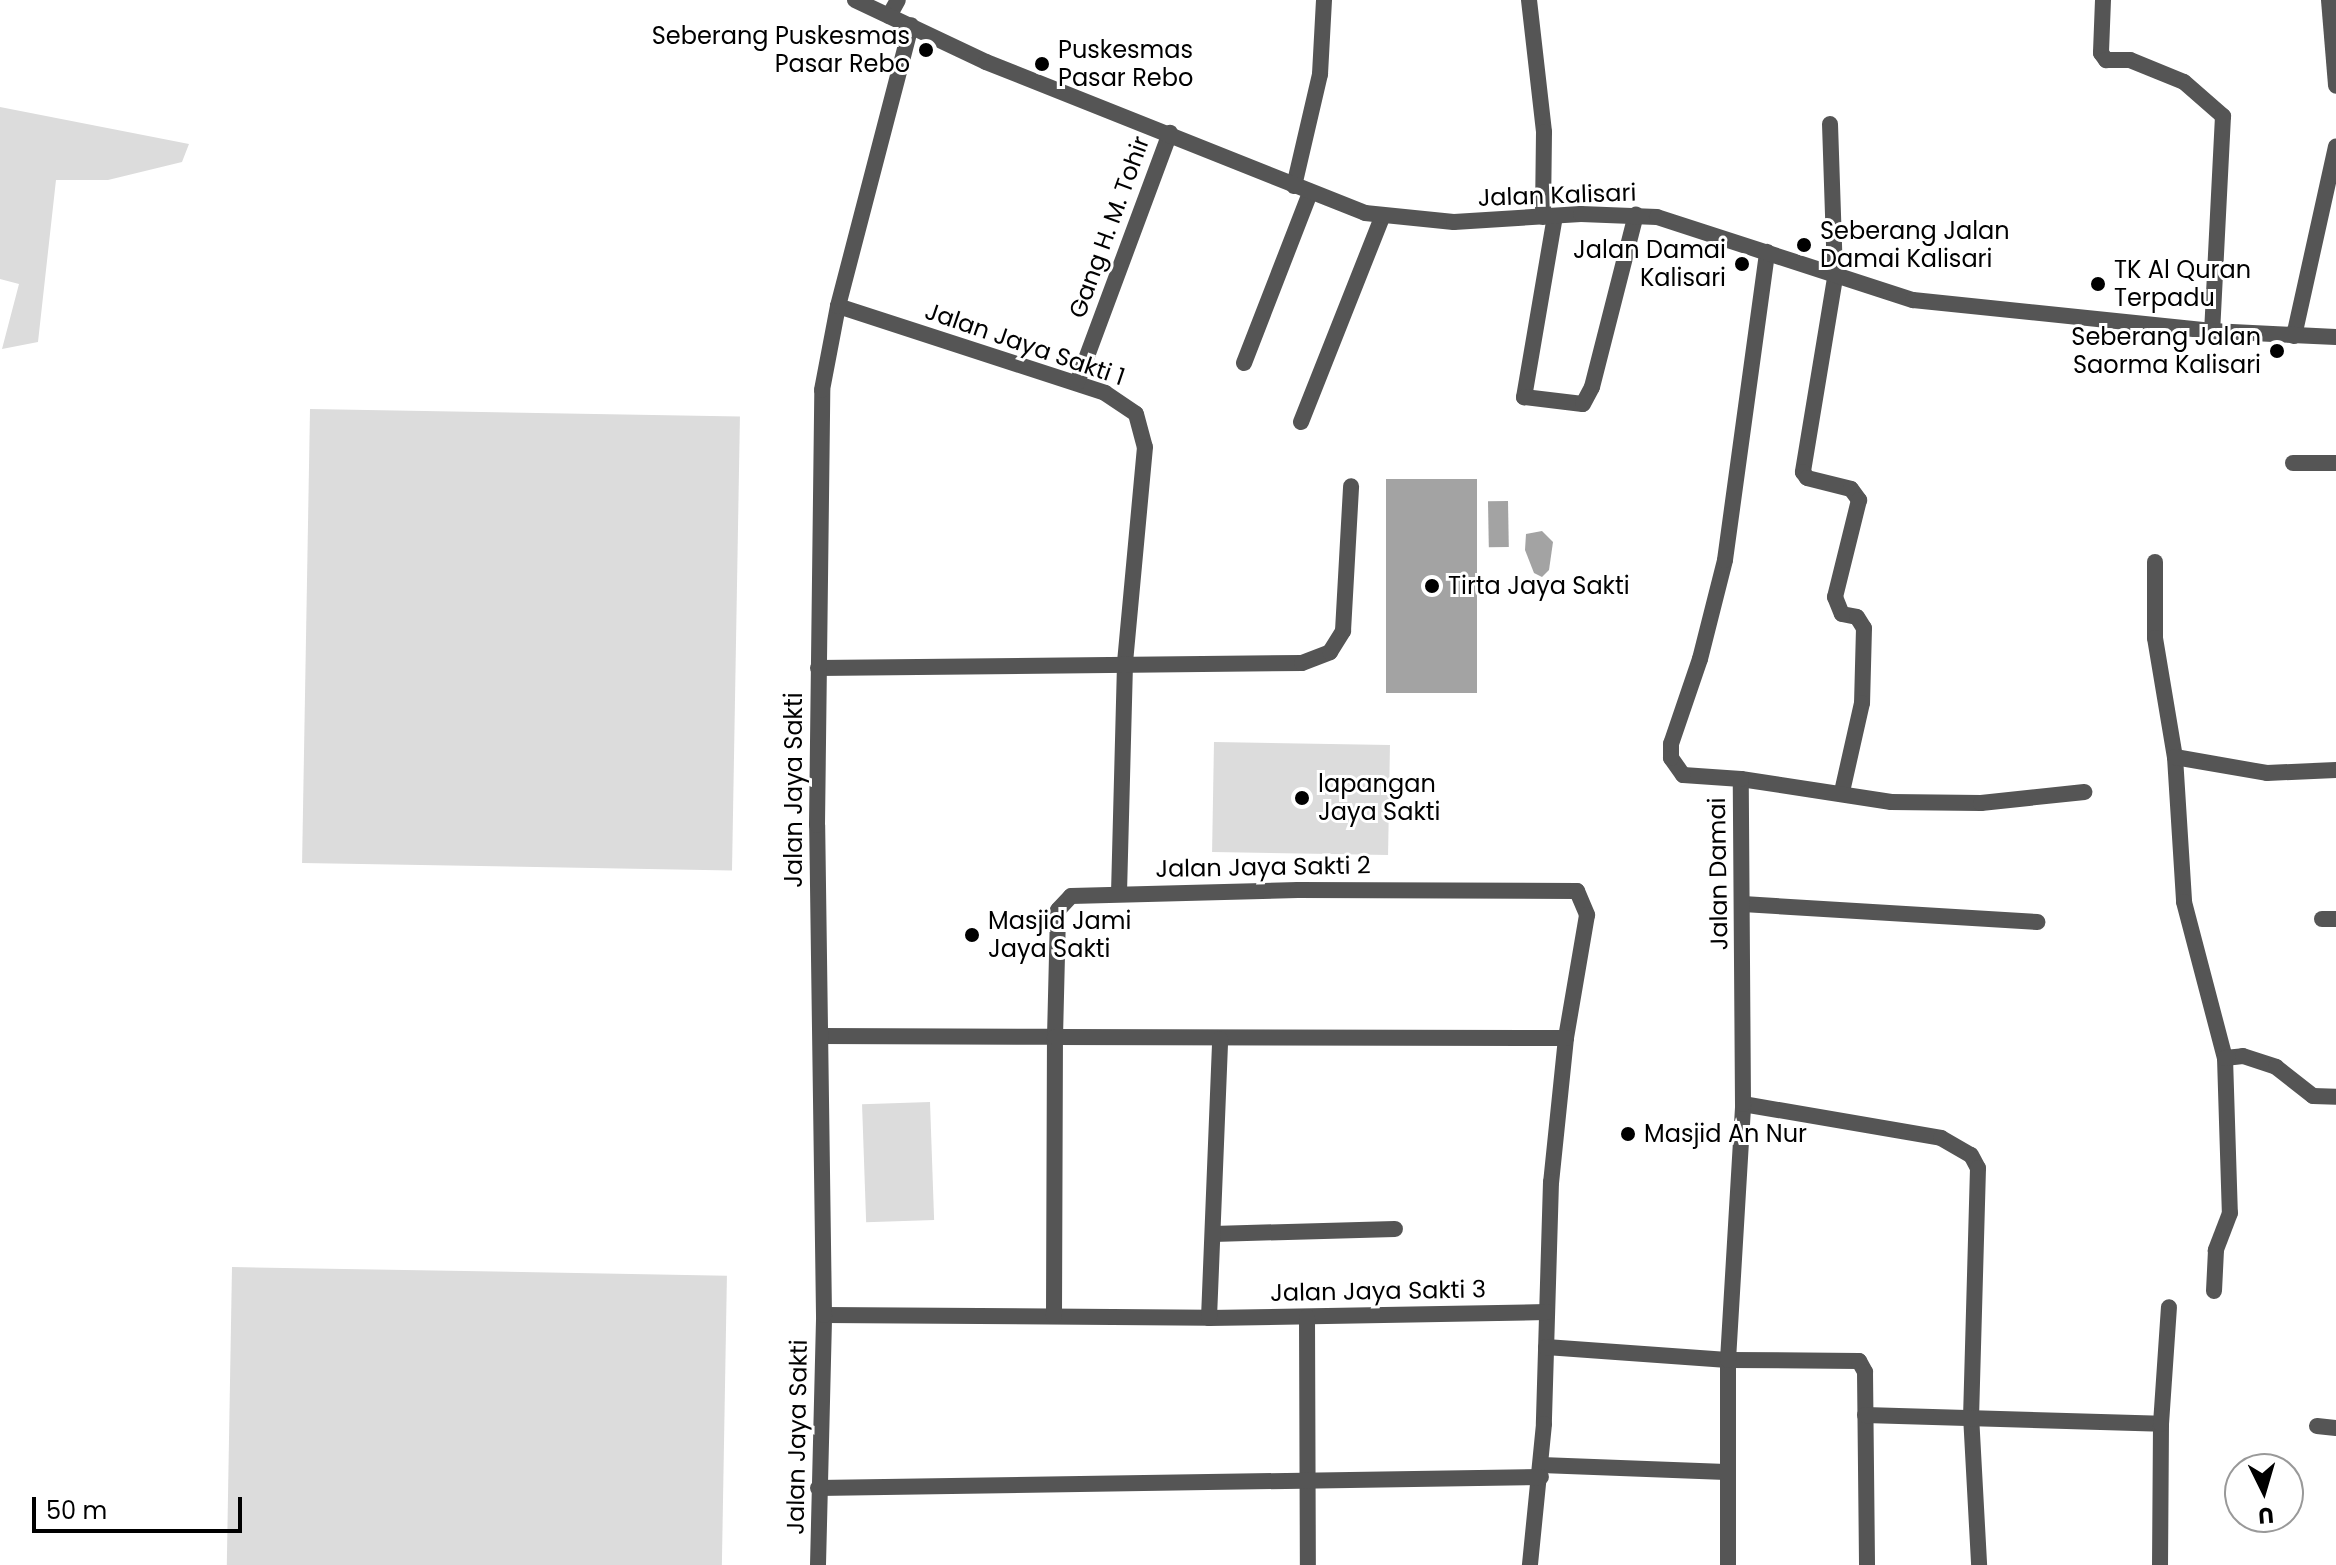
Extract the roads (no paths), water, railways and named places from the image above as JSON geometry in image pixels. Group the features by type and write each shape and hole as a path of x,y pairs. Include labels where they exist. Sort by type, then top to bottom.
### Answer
{"street":[{"name":"Jalan Kalisari","path":"855,0 998,67 1170,133 1302,190 1382,217 1454,222 1636,215 1682,221 1835,278 1913,300 2212,331 2336,337"},
{"path":"889,16 898,0"},
{"path":"1244,363 1302,190 1320,74 1324,0"},
{"path":"1529,0 1544,132 1549,217 1524,397 1583,404 1592,387 1636,215"},
{"path":"2103,0 2101,53 2106,60 2130,60 2184,82 2223,116 2212,331"},
{"path":"2329,0 2336,86"},
{"name":"Jalan Jaya Sakti","path":"818,1565 824,1315 818,668 822,390 838,306 911,25"},
{"path":"1830,124 1835,278 1803,472 1807,478 1851,489 1859,500 1835,597 1842,614 1857,617 1864,628 1862,703 1842,792"},
{"name":"Gang H. M. Tohir","path":"1077,383 1170,133"},
{"path":"2294,336 2336,147"},
{"path":"1301,422 1382,217"},
{"name":"Jalan Damai","path":"1728,1565 1728,1360 1743,1104 1741,779 1683,775 1671,758 1671,744 1700,659 1725,560 1767,252"},
{"name":"Jalan Jaya Sakti 1","path":"838,306 1077,383 1122,401 1136,414 1143,431 1125,664 1119,893"},
{"path":"2293,463 2336,463"},
{"path":"818,668 1302,663 1330,652 1343,631 1351,486"},
{"path":"2155,562 2155,638 2175,757 2184,902 2225,1058 2230,1213 2216,1250 2214,1291"},
{"path":"2175,757 2267,773 2336,770"},
{"path":"1741,779 1842,792 1891,802 1981,803 2084,792"},
{"name":"Jalan Jaya Sakti 2","path":"1055,1037 1063,900 1119,893 1566,888 1577,891 1587,915 1566,1038"},
{"path":"1743,904 2037,922"},
{"path":"821,1036 1566,1038 1551,1182 1541,1471 1530,1565"},
{"path":"1054,1316 1055,1037"},
{"path":"1209,1318 1220,1039"},
{"path":"2225,1058 2243,1056 2276,1067 2313,1096 2336,1097"},
{"path":"1743,1104 1941,1138 1971,1155 1978,1168 1971,1415 1979,1565"},
{"path":"1213,1234 1395,1229"},
{"path":"2160,1565 2161,1424 2169,1307"},
{"name":"Jalan Jaya Sakti 3","path":"824,1315 1209,1318 1547,1312"},
{"path":"1307,1317 1308,1565"},
{"path":"1546,1347 1728,1360 1859,1361 1865,1372 1867,1565"},
{"path":"1865,1415 1971,1415 2161,1424"},
{"path":"2317,1426 2336,1428"},
{"path":"818,1488 1309,1482 1541,1471 1726,1472"}],"place":[{"name":"Seberang Puskesmas Pasar Rebo","path":"926,50"},
{"name":"Puskesmas Pasar Rebo","path":"1042,64"},
{"name":"Seberang Jalan Damai Kalisari","path":"1804,245"},
{"name":"Jalan Damai Kalisari","path":"1742,264"},
{"name":"TK Al Quran Terpadu","path":"2098,284"},
{"name":"Seberang Jalan Saorma Kalisari","path":"2277,351"},
{"name":"Tirta Jaya Sakti","path":"1432,586"},
{"name":"lapangan Jaya Sakti","path":"1302,798"},
{"name":"Masjid Jami Jaya Sakti","path":"972,935"},
{"name":"Masjid An Nur","path":"1628,1134"}]}
